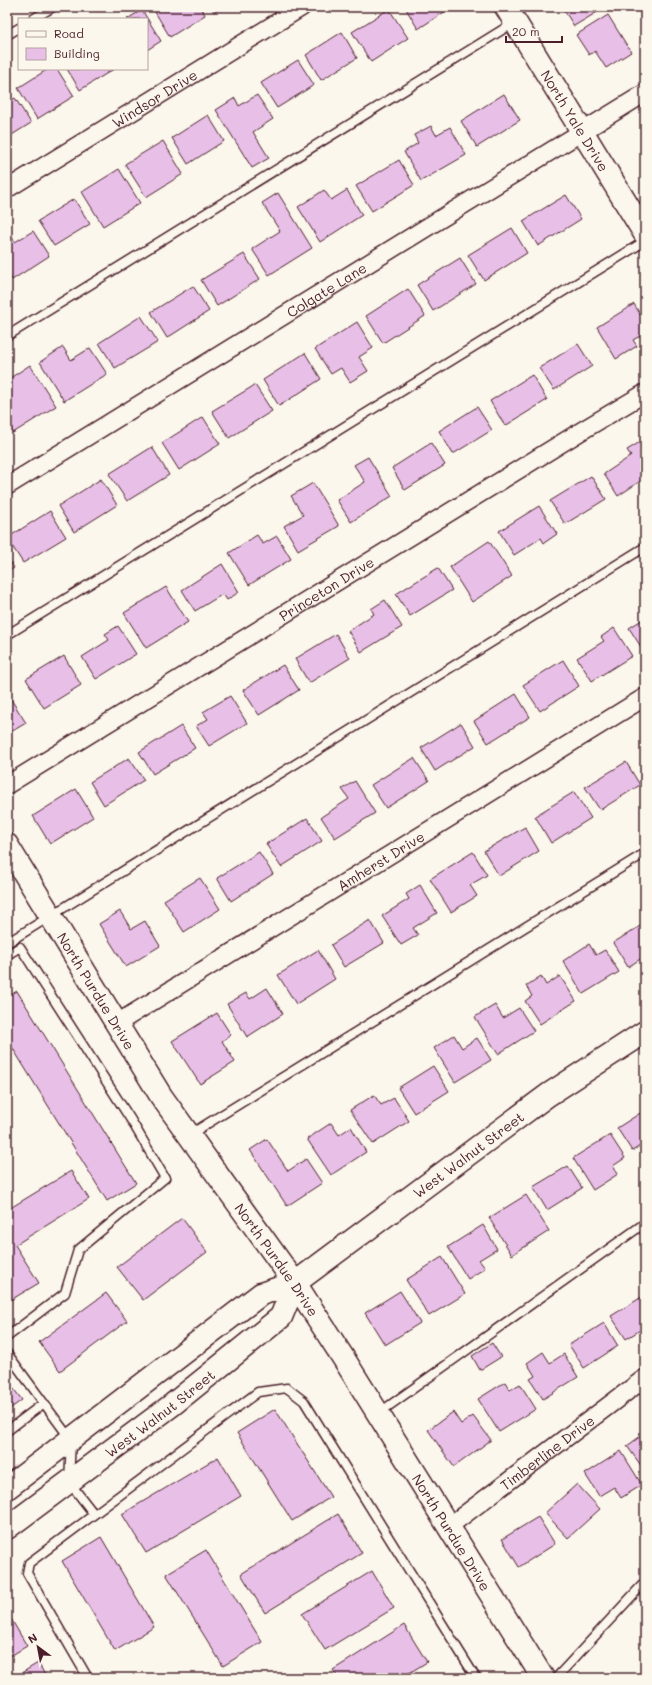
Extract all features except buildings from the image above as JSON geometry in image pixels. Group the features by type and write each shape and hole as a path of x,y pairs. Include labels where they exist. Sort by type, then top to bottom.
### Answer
{"street":[{"name":"Windsor Drive","path":"7,189 302,7"},
{"name":"North Yale Drive","path":"511,15 645,234"},
{"name":"Colgate Lane","path":"7,486 645,93"},
{"name":"Princeton Drive","path":"7,784 582,430 645,393"},
{"name":"Amherst Drive","path":"116,1024 645,697"},
{"name":"North Purdue Drive","path":"7,845 161,1096 295,1283 543,1678"},
{"name":"West Walnut Street","path":"7,1488 262,1294 295,1283 548,1095 645,1032"},
{"name":"West Walnut Street","path":"7,1528 172,1405 282,1317 295,1283"},
{"name":"Timberline Drive","path":"448,1527 645,1378"}],"lane":[{"path":"35,18 52,7"},
{"path":"7,336 511,15"},
{"path":"7,35 18,29"},
{"path":"7,635 645,241"},
{"path":"7,943 645,547"},
{"path":"189,1135 645,853"},
{"path":"7,955 20,947 131,1120 165,1178 78,1250 65,1293 7,1337"},
{"path":"378,1413 645,1223"},
{"path":"7,1353 71,1440 69,1482 94,1514"},
{"path":"88,1678 27,1574 29,1562 258,1392 287,1388 304,1401 476,1678"},
{"path":"7,1431 44,1403"},
{"path":"556,1678 645,1582"}]}
